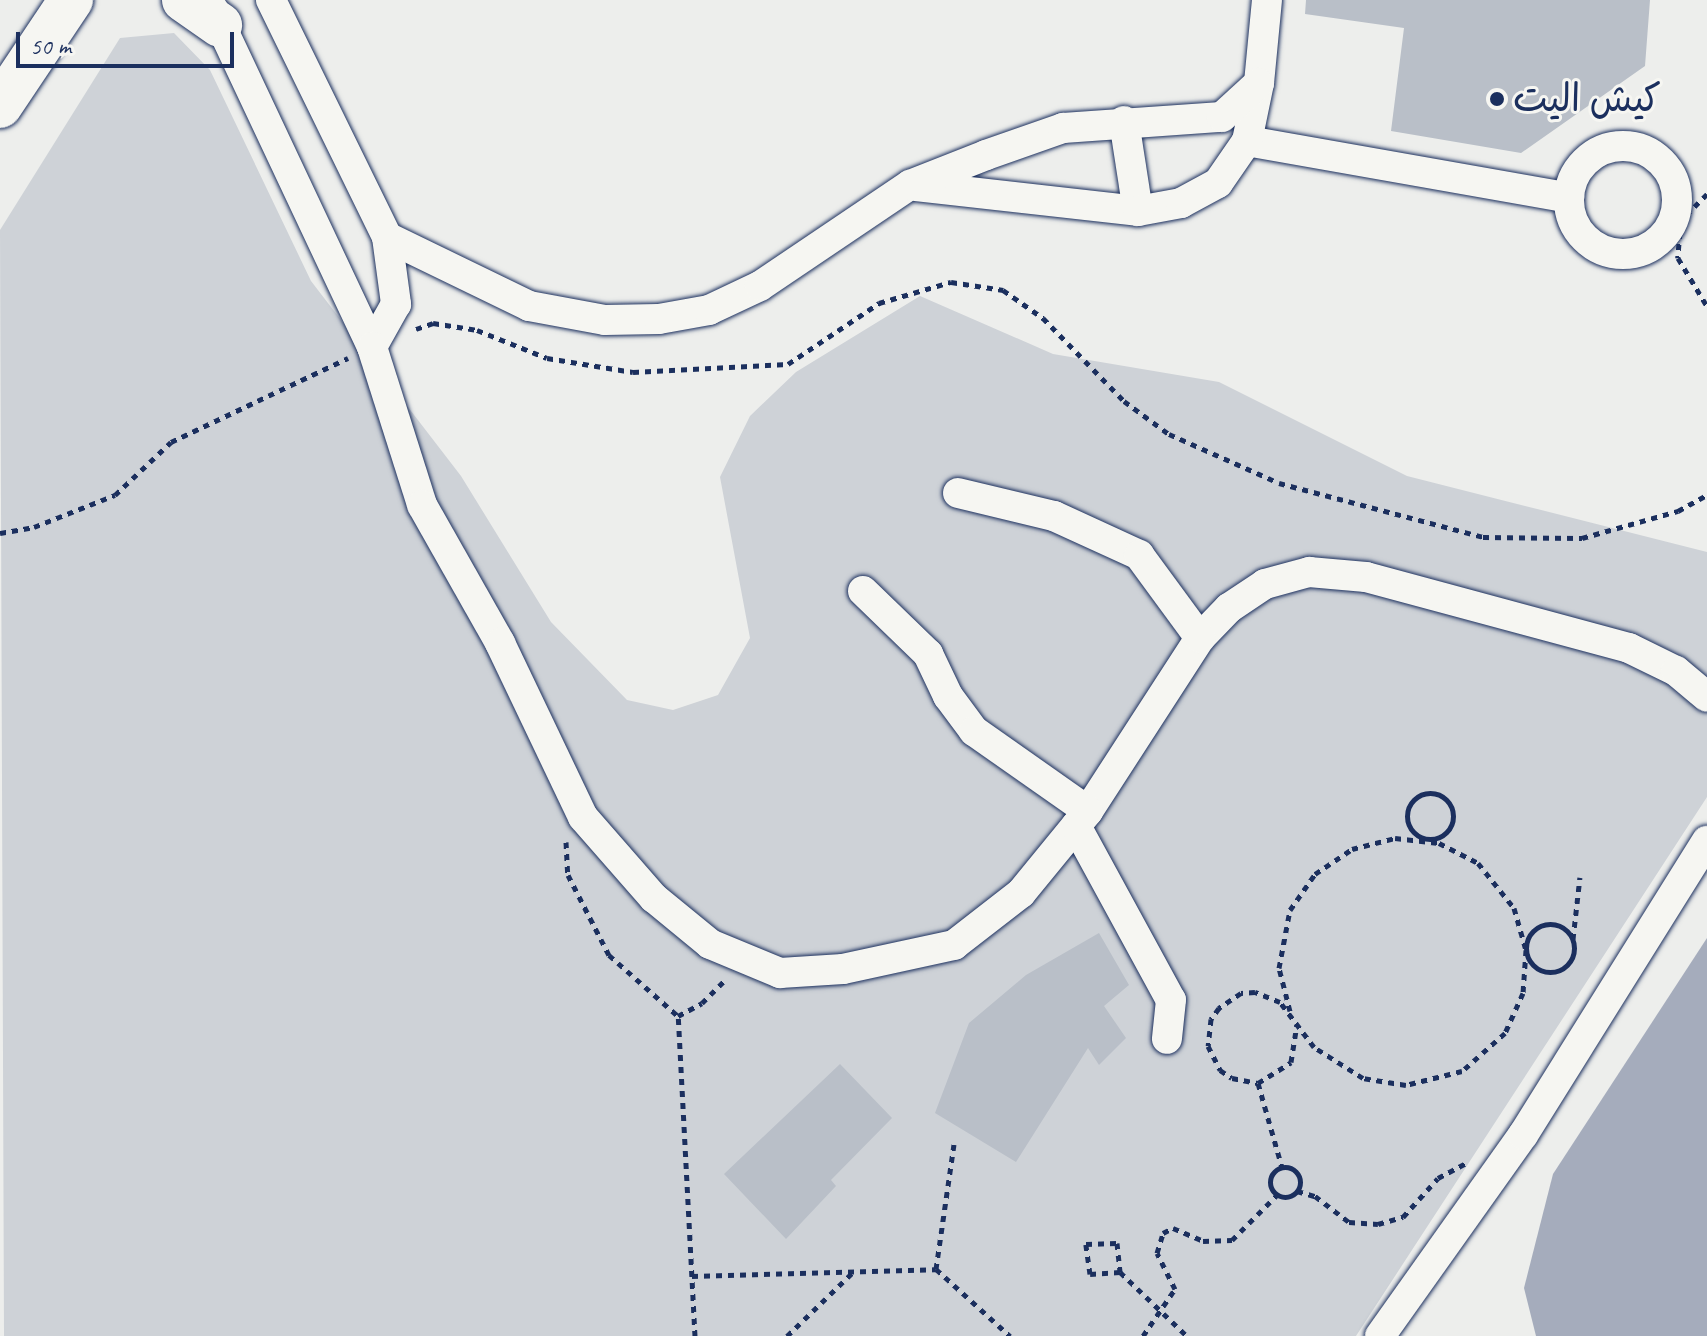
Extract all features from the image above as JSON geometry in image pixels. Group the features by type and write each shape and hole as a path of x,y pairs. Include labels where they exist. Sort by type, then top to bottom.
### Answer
{"main road":[{"path":"184,0 214,13"},
{"path":"0,106 76,1"}],"street":[{"path":"271,0 387,237 396,304 372,347"},
{"path":"910,185 1138,211 1181,203 1218,183 1247,141 1259,83 1267,0"},
{"path":"214,13 372,347 422,505 500,643 583,817 654,898 710,944 780,973 843,969 954,945 1021,893 1082,819 1200,638 1229,608 1265,584 1309,572 1366,577 1629,648 1676,671 1707,697"},
{"path":"387,237 529,306 605,320 659,319 709,310 760,286 910,185 1063,128 1124,121 1179,123 1222,117 1259,83"},
{"path":"1124,121 1138,211"},
{"path":"1247,141 1569,198"},
{"path":"958,493 1054,516 1139,555 1200,638"},
{"path":"863,591 928,654 948,696 974,731 1082,819 1171,1000 1167,1039"},
{"path":"1380,1336 1523,1135 1707,841"}],"path":[{"path":"1707,194 1681,220 1678,258 1707,306"},
{"path":"0,533 34,527 115,495 171,442 372,347 433,323 477,330 547,358 633,372 788,364 879,303 951,282 1003,290 1043,318 1124,401 1169,434 1279,483 1497,538 1582,538 1678,511 1707,495"},
{"path":"1573,940 1557,925 1546,924 1535,929 1526,950 1523,993 1505,1033 1486,1054 1449,1077 1406,1085 1363,1078 1325,1057 1290,1011 1280,953 1290,910 1306,885 1352,849 1380,840 1425,839 1443,836 1453,820 1448,801 1430,793 1408,809 1409,828 1425,839 1465,855 1499,883 1514,908 1526,950 1538,968 1560,970 1570,962 1573,940 1580,877"},
{"path":"566,834 568,875 609,955 678,1016 695,1336"},
{"path":"678,1016 721,987 739,956"},
{"path":"1290,1011 1255,992 1229,999 1211,1019 1208,1046 1220,1070 1232,1078 1258,1083 1271,1080 1291,1062 1297,1024"},
{"path":"1258,1083 1282,1167 1300,1177 1297,1191"},
{"path":"936,1269 954,1144"},
{"path":"1143,1336 1175,1289 1157,1253 1163,1233 1173,1228 1203,1241 1232,1240 1278,1194 1297,1191 1315,1196 1349,1222 1378,1224 1403,1217 1438,1178 1481,1157"},
{"path":"1278,1194 1272,1175 1282,1167"},
{"path":"1120,1272 1090,1274 1086,1244 1117,1243 1120,1272 1187,1336"},
{"path":"692,1276 936,1269 1010,1336"},
{"path":"787,1336 853,1272"}],"shaded area":[{"path":"174,33 210,70 311,281 461,476 551,622 627,700 673,710 718,695 750,638 720,477 750,416 796,372 920,296 1053,354 1219,382 1407,476 1707,552 1707,797 1356,1336 4,1336 0,230 120,38"}],"water":[{"path":"1707,938 1707,1336 1536,1336 1524,1288 1553,1174"}],"building":[{"name":"کیش الیت","path":"1306,0 1650,0 1645,66 1521,153 1391,131 1404,28 1305,14"},
{"path":"1099,933 1129,985 1104,1006 1126,1038 1099,1065 1088,1048 1016,1162 935,1113 969,1023 1026,975"},
{"path":"840,1064 892,1118 831,1180 836,1186 786,1239 724,1174"}],"place":[{"name":"کیش الیت","path":"1497,99"}]}
